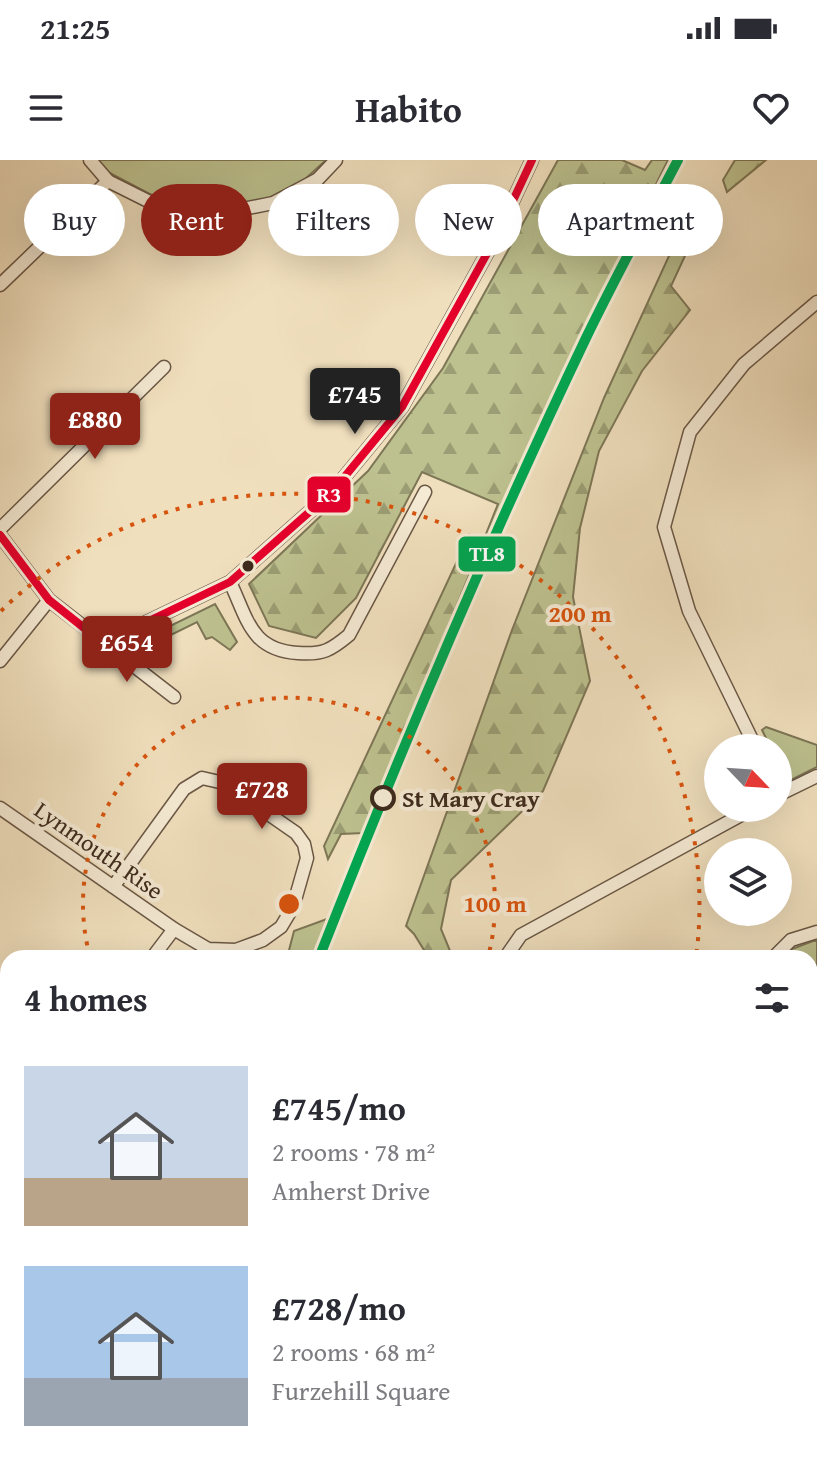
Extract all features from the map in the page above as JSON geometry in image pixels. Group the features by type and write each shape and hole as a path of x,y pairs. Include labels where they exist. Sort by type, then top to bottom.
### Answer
{"street":[{"path":"90,160 108,181 160,207 218,214 273,203 318,179 336,160"},
{"path":"103,643 230,582 332,492 402,407 495,239 532,160"},
{"path":"0,285 108,181"},
{"path":"749,734 689,611 664,527 690,432 744,364 817,302"},
{"path":"164,367 0,532 49,600 174,697"},
{"path":"230,582 253,631 263,644 282,652 314,655 330,650 349,635 425,492"},
{"path":"0,661 49,600"},
{"path":"792,788 817,776"},
{"path":"113,887 184,789 202,778 224,783 296,833 304,844 307,858 293,907 281,927 263,940 236,950 208,949 174,929 158,950"},
{"name":"Lynmouth Rise","path":"0,808 174,929"},
{"path":"511,950 521,935 728,822"},
{"path":"781,950 791,940 817,932"}],"green space":[{"path":"96,160 326,160 297,184 268,184 268,198 252,202 252,184 141,184 141,189 104,170"},
{"path":"558,160 622,160 645,170 652,160 668,160 656,184 545,184"},
{"path":"735,160 766,160 727,192 723,180"},
{"path":"538,196 538,256 621,256 483,555 479,551 363,833 341,834 328,859 324,846 459,557 480,549 498,504 422,472 356,598 316,638 269,626 249,584 368,471 443,368 505,256 522,256 522,225"},
{"path":"669,256 685,256 671,286 690,310 642,371 599,451 580,528 573,597 590,681 543,791 451,880 441,929 450,950 424,950 406,926 512,630 604,398"},
{"path":"215,604 237,642 230,650 212,637 206,639 197,622 130,655 127,647"},
{"path":"766,727 786,734 764,734 762,730"},
{"path":"792,736 817,745 817,767 792,780"},
{"path":"327,919 315,950 289,950 294,931"},
{"path":"813,941 817,941 817,950 792,949"}],"transit line":[{"name":"R3","path":"103,643 230,582 332,492 402,407 495,239 532,160"},
{"name":"TL8","path":"322,950 414,724 515,491 597,316 678,160"},
{"name":"R3","path":"0,535 49,600 103,643"}],"place":[{"name":"St Mary Cray","path":"383,798"}]}
